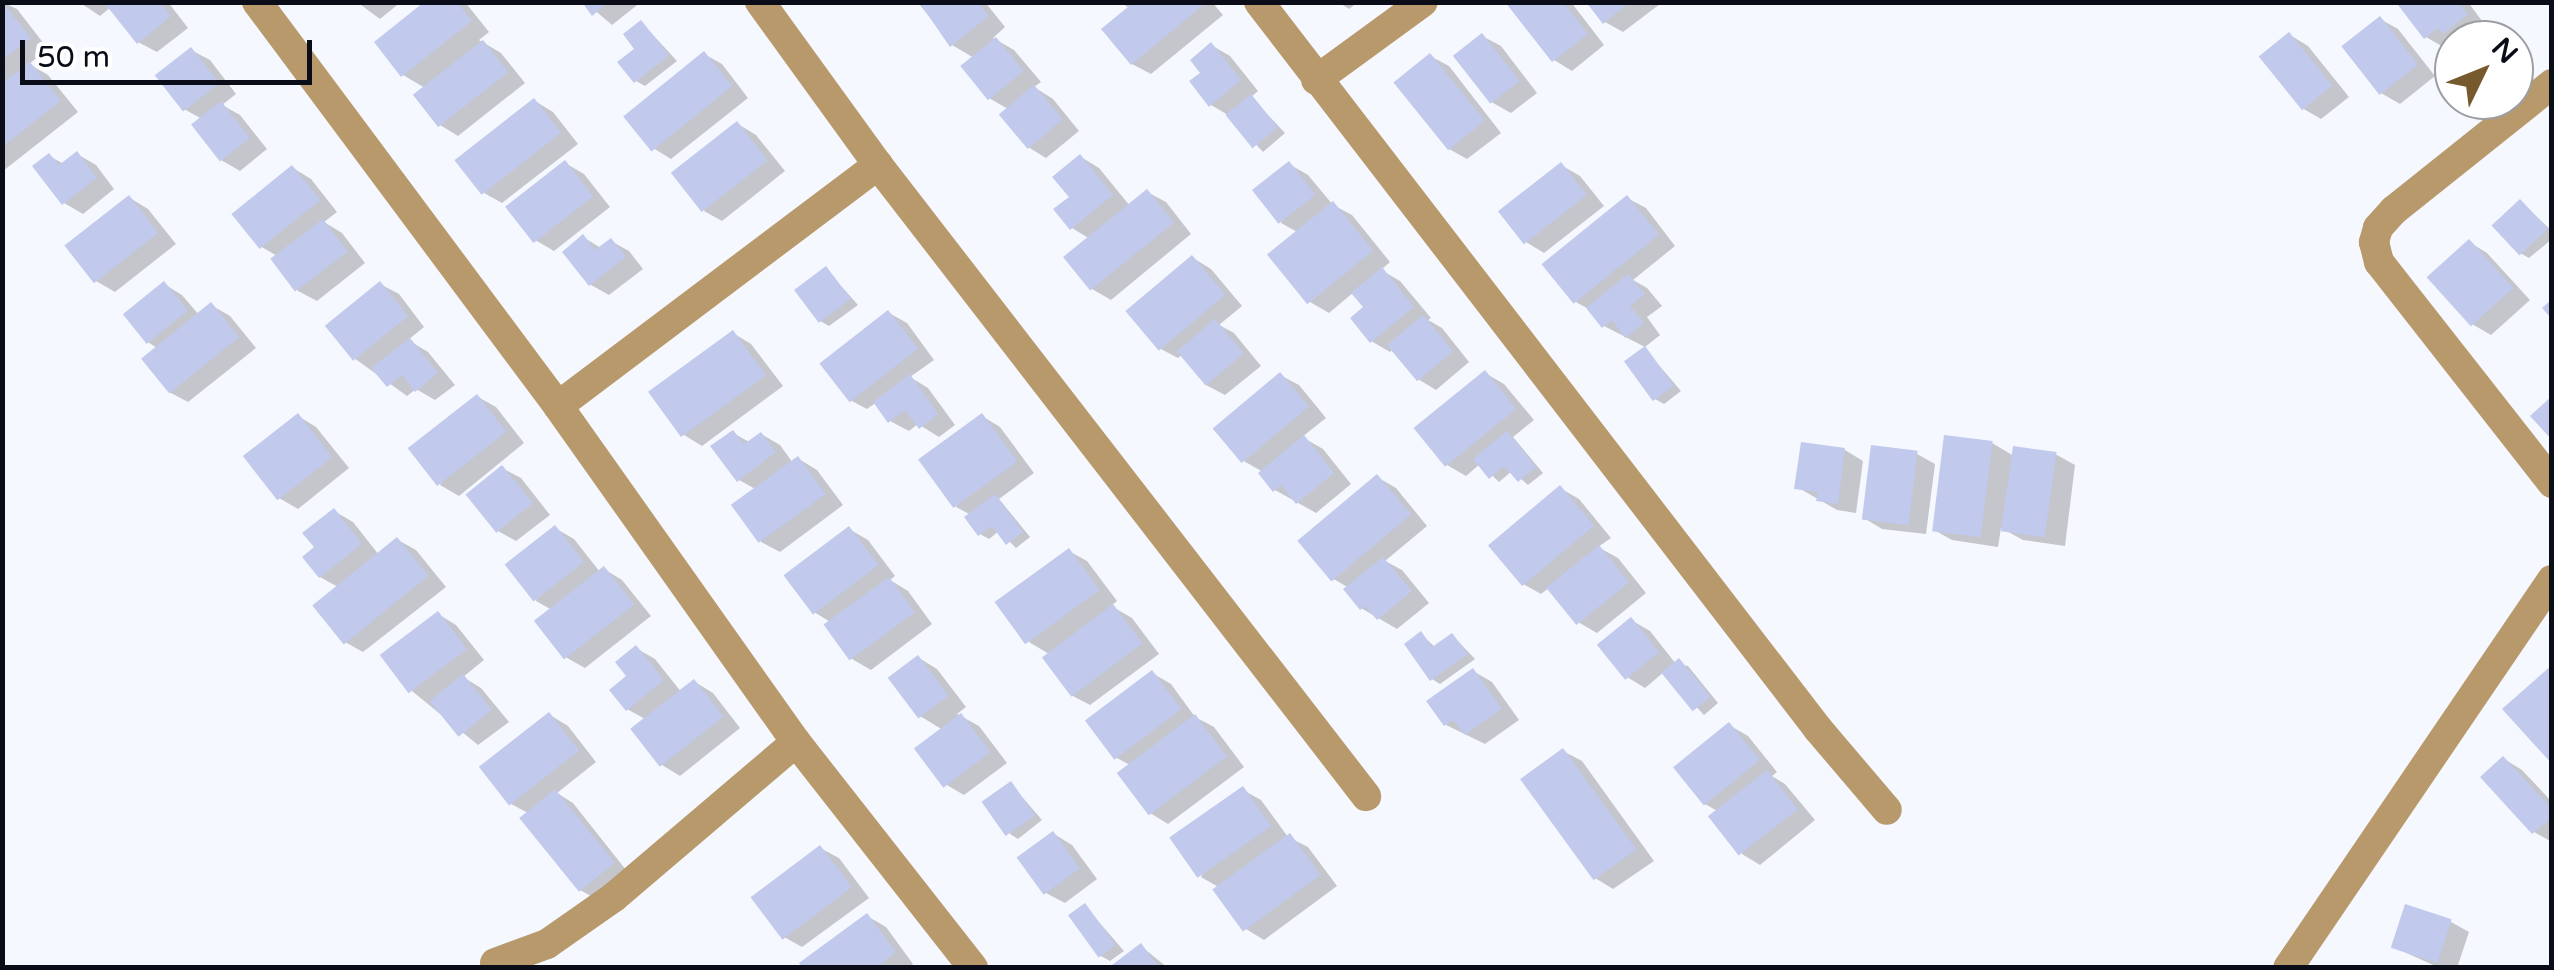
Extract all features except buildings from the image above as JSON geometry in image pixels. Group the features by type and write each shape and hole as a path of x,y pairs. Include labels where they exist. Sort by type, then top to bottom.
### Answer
{"street":[{"path":"257,2 558,406 796,742 973,968"},
{"path":"1259,2 1818,729 1887,810"},
{"path":"1316,80 1423,2"},
{"path":"763,4 878,165 1366,796"},
{"path":"2552,84 2394,210 2378,228 2374,242 2380,262 2552,483"},
{"path":"558,406 878,165"},
{"path":"2288,968 2552,580"},
{"path":"495,963 547,944 614,897 796,742"}]}
